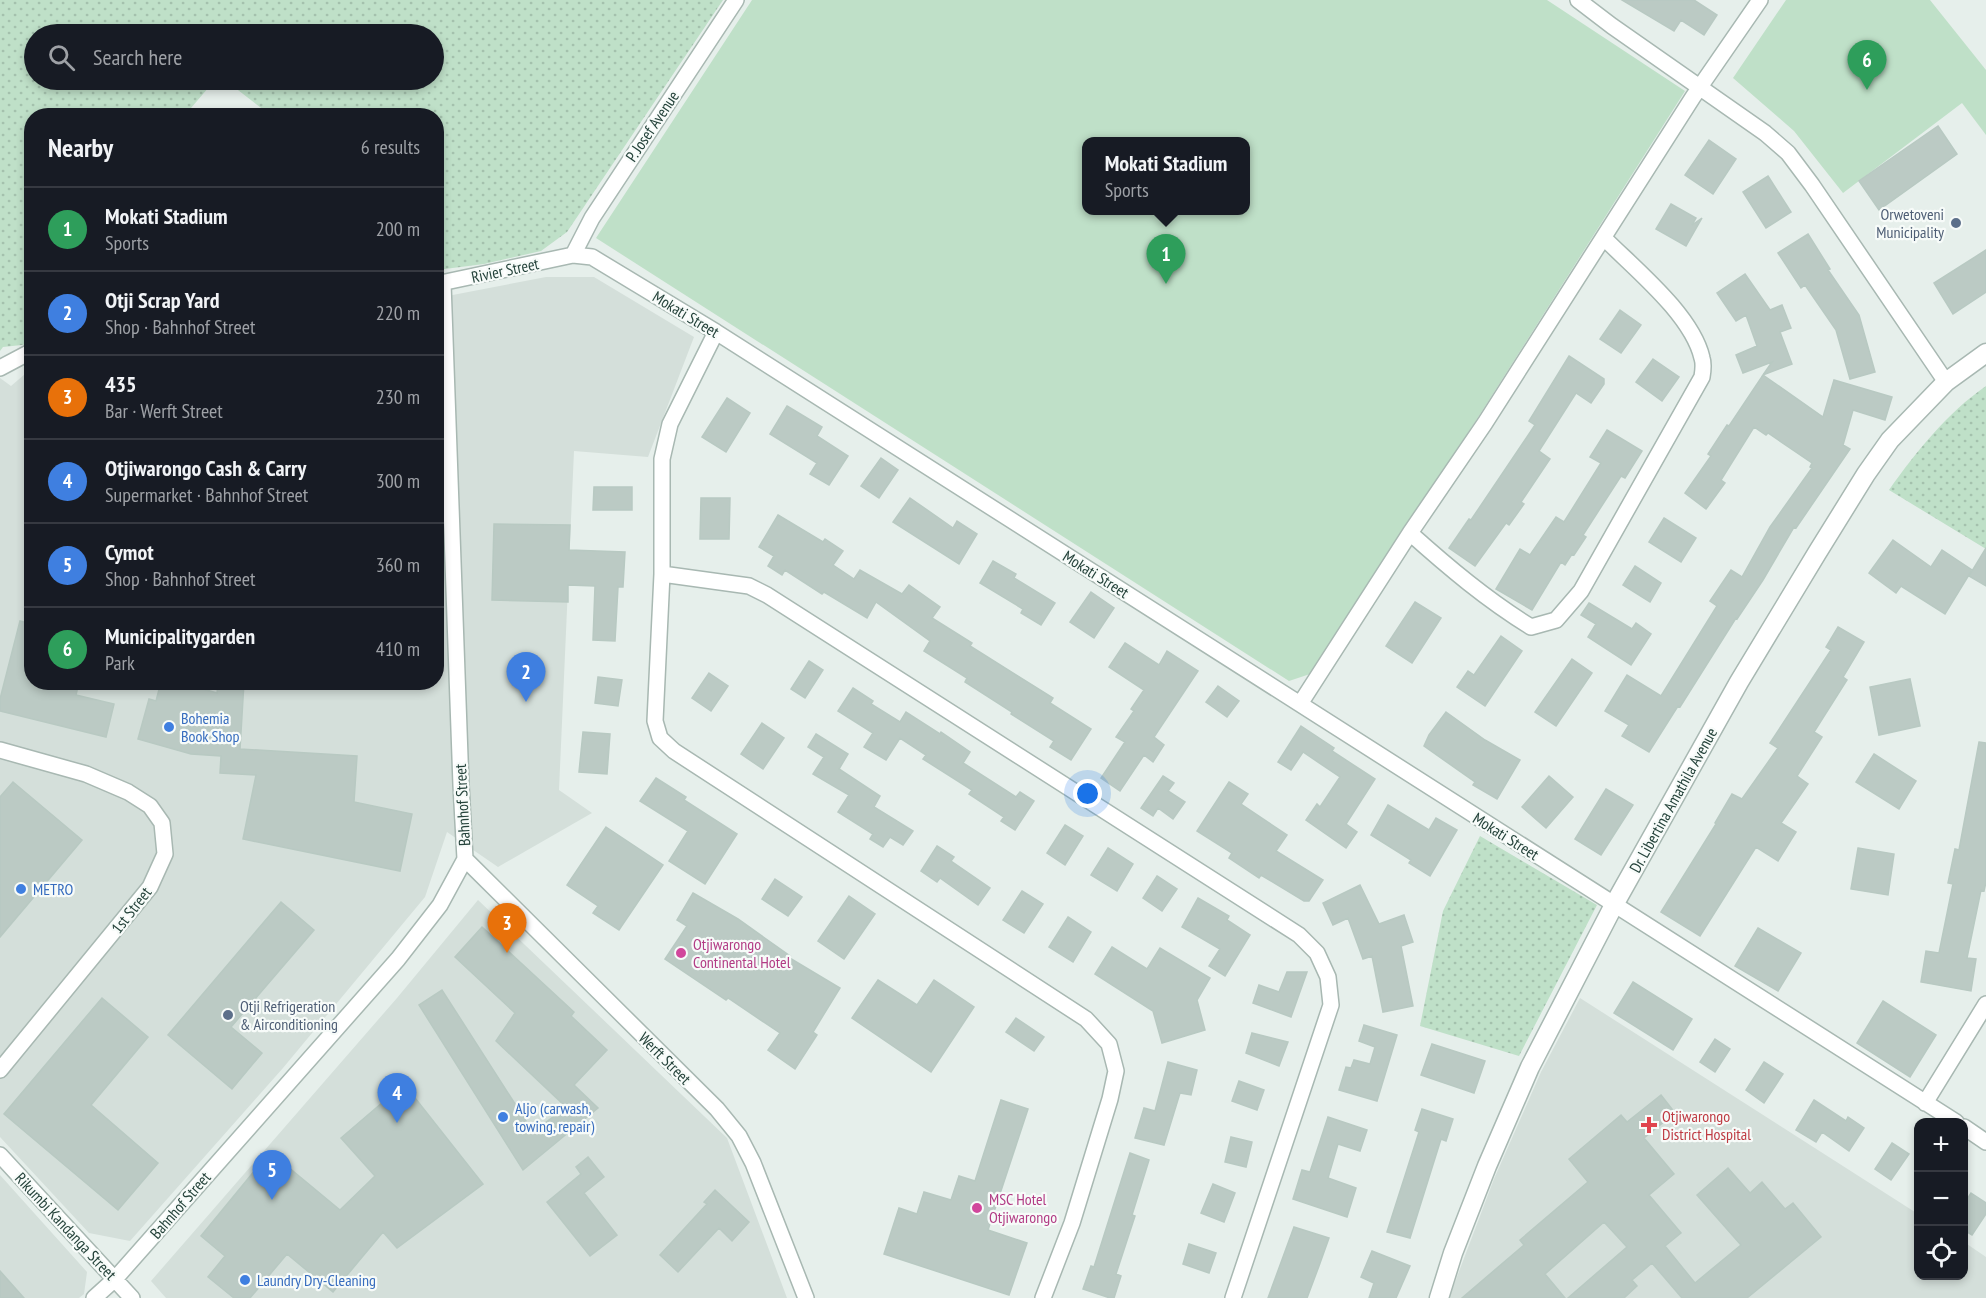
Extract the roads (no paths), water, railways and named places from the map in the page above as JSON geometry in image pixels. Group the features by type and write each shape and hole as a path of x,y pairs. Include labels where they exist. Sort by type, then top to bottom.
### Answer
{"street":[{"name":"P. Josef Avenue","path":"573,255 592,218 736,0"},
{"path":"1578,0 1765,133 1788,153 1946,382"},
{"path":"1300,704 1410,533 1485,423 1700,87 1760,0"},
{"path":"1410,533 1457,575 1531,627 1556,620 1581,591 1702,377 1703,360 1694,337 1681,315 1604,238"},
{"name":"Rivier Street","path":"444,282 573,255"},
{"name":"Mokati Street","path":"573,255 592,257 716,332 1949,1118"},
{"path":"716,332 670,424 662,459 662,574 655,721 660,738 674,752 1086,1019 1109,1044 1116,1071 1110,1099 1072,1223 1043,1298"},
{"name":"Dr. Libertina Amathila Avenue","path":"1439,1298 1487,1166 1530,1067 1615,903 1739,682 1866,474 1890,440 1946,382 1986,353"},
{"path":"0,368 24,355"},
{"name":"Bahnhof Street","path":"94,1298 115,1279 398,959 440,905 465,859 444,379"},
{"path":"662,574 749,586 767,595 1299,935 1317,952 1328,977 1331,1005 1233,1298"},
{"name":"1st Street","path":"0,750 86,774 128,792 150,806 162,824 165,854 150,887 0,1070"},
{"name":"Werft Street","path":"465,859 717,1109 740,1136 753,1163 806,1298"},
{"path":"1925,1103 1986,1004"},
{"path":"1968,1130 1986,1142"},
{"name":"Rikumbi Kandanga Street","path":"0,1155 132,1298"}],"place":[{"name":"Municipalitygarden","path":"1867,90"},
{"name":"Orwetoveni Municipality","path":"1956,223"},
{"name":"Mokati Stadium","path":"1166,284"},
{"name":"Otji Scrap Yard","path":"526,702"},
{"name":"Bohemia Book Shop","path":"169,727"},
{"name":"METRO","path":"21,889"},
{"name":"435","path":"507,953"},
{"name":"Otjiwarongo Continental Hotel","path":"681,953"},
{"name":"Otji Refrigeration & Airconditioning","path":"228,1015"},
{"name":"Aljo (carwash, towing, repair)","path":"503,1117"},
{"name":"Otjiwarongo Cash & Carry","path":"397,1123"},
{"name":"Otjiwarongo District Hospital","path":"1649,1125"},
{"name":"Cymot","path":"272,1200"},
{"name":"MSC Hotel Otjiwarongo","path":"977,1208"},
{"name":"Laundry Dry-Cleaning","path":"245,1280"}]}
